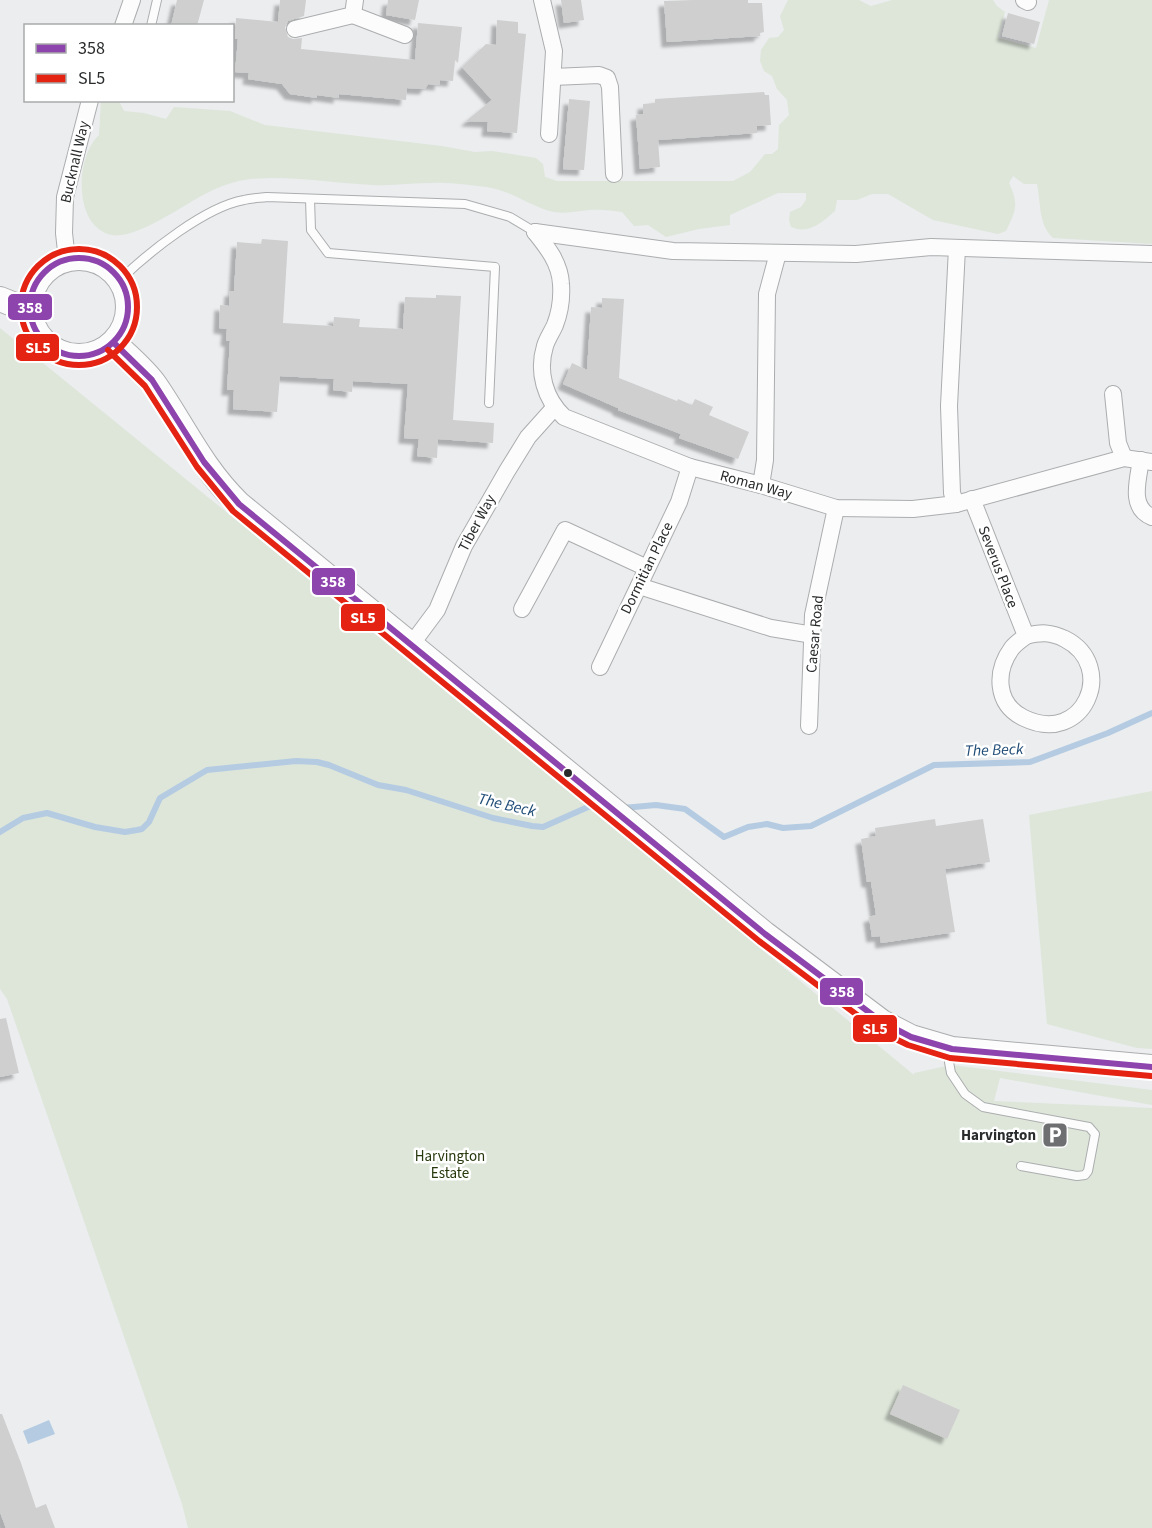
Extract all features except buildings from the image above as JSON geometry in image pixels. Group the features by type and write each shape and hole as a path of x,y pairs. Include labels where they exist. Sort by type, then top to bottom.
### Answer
{"main road":[{"path":"67,260 94,261 110,268 121,279 127,292 129,305 122,332 114,343 89,355 75,356 59,352 47,345 38,335 32,322 30,306 32,292 44,272 54,264 67,260"},
{"path":"0,299 30,306"},
{"path":"114,343 139,366 156,386 196,452 223,488 259,522 765,934 870,1013 911,1037 952,1049 1152,1067"}],"street":[{"path":"124,24 132,0"},
{"path":"542,0 554,51 549,134"},
{"path":"295,29 354,8 378,26 405,34"},
{"path":"553,76 599,75 608,80 614,174"},
{"name":"Bucknall Way","path":"67,260 64,233 65,197 89,102"},
{"path":"535,232 673,251 856,254 931,247 1152,254"},
{"path":"535,232 552,255 561,282 561,304 555,325 545,345 541,364 548,398 554,408"},
{"name":"Severus Place","path":"957,248 950,406 952,493 964,502 1026,636"},
{"path":"761,485 765,460 767,294 778,253"},
{"path":"1113,394 1118,443 1139,460 1137,497 1139,507 1145,514 1152,517"},
{"name":"Roman Way","path":"554,408 564,417 690,467 761,485 836,508 913,509 964,502 1139,460"},
{"name":"Tiber Way","path":"411,645 436,610 464,546 507,471 528,437 554,408"},
{"name":"Dormitian Place","path":"600,667 679,502 690,467"},
{"name":"Caesar Road","path":"809,726 813,615 836,508"},
{"path":"522,609 566,531 647,568"},
{"path":"639,586 771,628 813,635"},
{"path":"1041,632 1055,634 1083,652 1089,664 1089,691 1086,704 1080,712 1067,721 1047,724 1022,717 1009,706 1001,694 1002,668 1013,648 1026,636 1041,632"}],"lane":[{"path":"151,24 157,0"},
{"path":"121,279 141,260 201,217 242,200 267,197 465,204 510,217 535,232"},
{"path":"310,199 311,230 328,253 495,267 489,403"},
{"path":"952,1049 949,1062 951,1074 965,1094 982,1107 1089,1128 1095,1134 1089,1167 1085,1175 1077,1176 1021,1166"}],"green space":[{"path":"788,0 859,0 871,6 892,0 993,0 1005,12 998,38 1036,48 1049,0 1152,0 1152,244 1053,238 1042,220 1037,184 1024,184 1013,176 1009,183 1015,202 1014,213 1006,231 998,234 933,220 888,194 872,194 857,200 837,200 835,211 825,219 815,226 798,229 791,227 790,212 801,207 806,200 806,193 778,193 730,215 730,225 666,237 648,225 634,226 622,212 590,210 554,212 496,189 452,183 380,185 296,179 250,179 217,188 144,228 118,235 108,234 97,227 84,203 83,172 91,145 99,135 101,102 120,102 124,111 166,119 174,107 230,111 265,125 536,158 543,164 545,177 557,181 733,181 750,172 765,154 772,154 778,149 779,125 789,115 787,100 777,89 772,76 764,71 760,61 761,50 769,38 778,37 784,30 780,16"},
{"name":"Harvington Estate","path":"0,328 621,833 914,1075 914,1073 951,1065 1152,1090 1152,1105 1000,1078 994,1101 1152,1108 1152,1528 188,1528 182,1504 7,999 0,989"},
{"path":"1152,791 1152,1049 1137,1048 1047,1024 1029,815"}],"water":[{"path":"49,1420 55,1434 28,1444 23,1431"}],"waterway":[{"name":"The Beck","path":"623,808 656,805 685,809 724,837 748,827 767,824 783,828 811,826 934,765 1030,762 1108,733 1152,713"},
{"name":"The Beck","path":"0,832 23,818 47,813 95,827 125,832 142,829 149,822 160,798 207,770 296,761 329,765 378,785 406,790 493,818 532,826 543,827 588,807 598,806"}],"transit line":[{"name":"SL5","path":"79,249 101,253 120,266 133,285 137,307 133,329 120,348 101,361 79,365 57,361 38,348 25,329 21,307 25,285 38,266 57,253 79,249"},
{"name":"358","path":"79,258 98,262 114,272 124,288 128,307 124,326 114,342 98,352 79,356 60,352 44,342 34,326 30,307 34,288 44,272 60,262 79,258"},
{"name":"358","path":"114,343 152,380 204,462 239,504 765,934 882,1022 911,1037 952,1049 1152,1067"},
{"name":"SL5","path":"108,350 145,386 197,467 233,511 759,941 877,1030 908,1045 950,1058 1151,1076"}],"place":[{"name":"Harvington","path":"1055,1135"}]}
